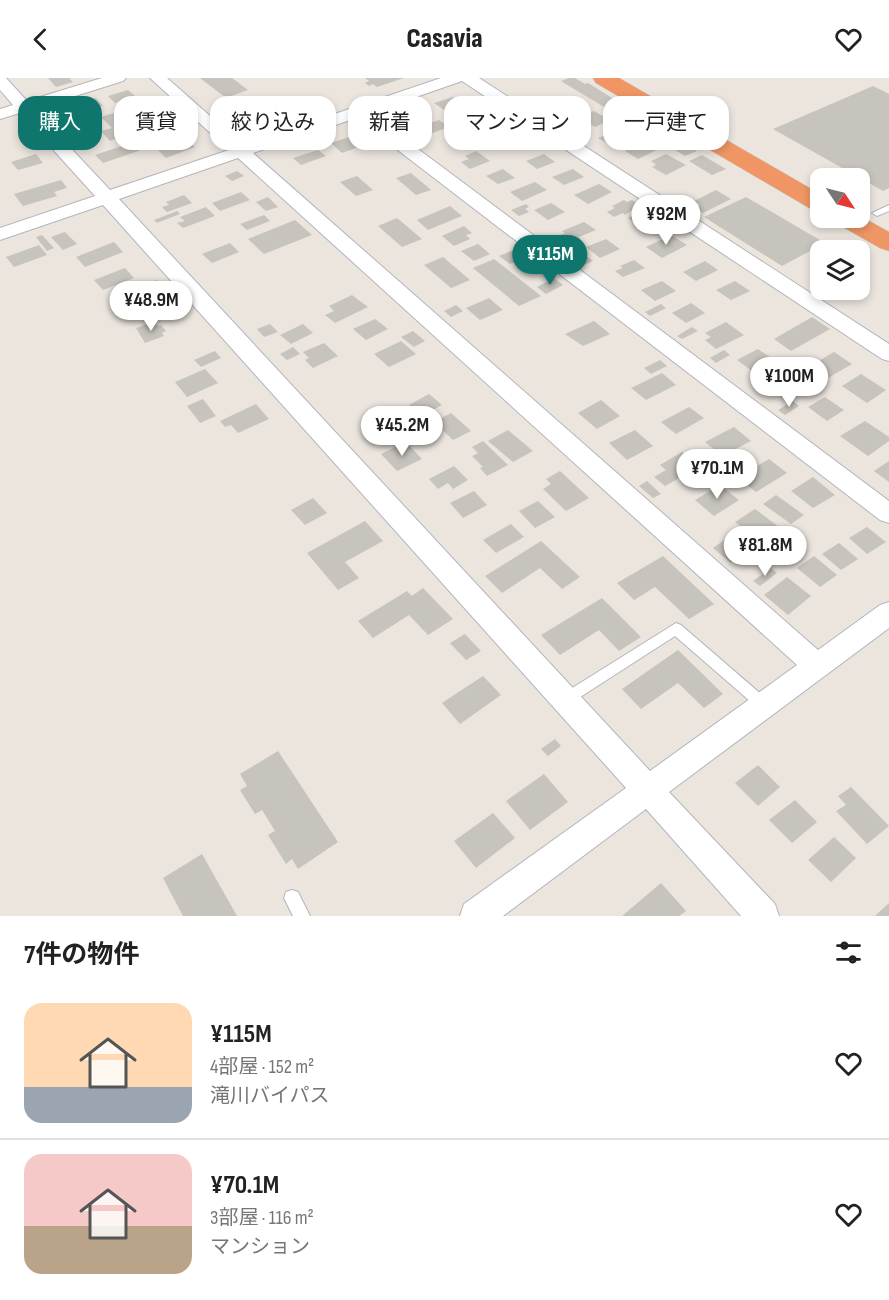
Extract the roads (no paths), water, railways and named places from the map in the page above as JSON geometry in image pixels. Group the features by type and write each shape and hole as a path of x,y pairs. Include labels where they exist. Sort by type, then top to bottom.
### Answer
{"highway":[{"path":"604,78 810,198"},
{"path":"641,78 810,175"},
{"path":"863,228 889,243"}],"street":[{"path":"60,96 118,78"},
{"path":"158,78 817,666"},
{"path":"405,96 456,78"},
{"path":"468,78 889,354"},
{"path":"0,81 18,100"},
{"path":"0,114 18,109"},
{"path":"0,234 348,116"},
{"path":"63,150 763,916"},
{"path":"409,150 889,514"},
{"path":"476,916 889,613"}],"lane":[{"path":"566,699 676,629 764,705"},
{"path":"291,898 302,916"}]}
